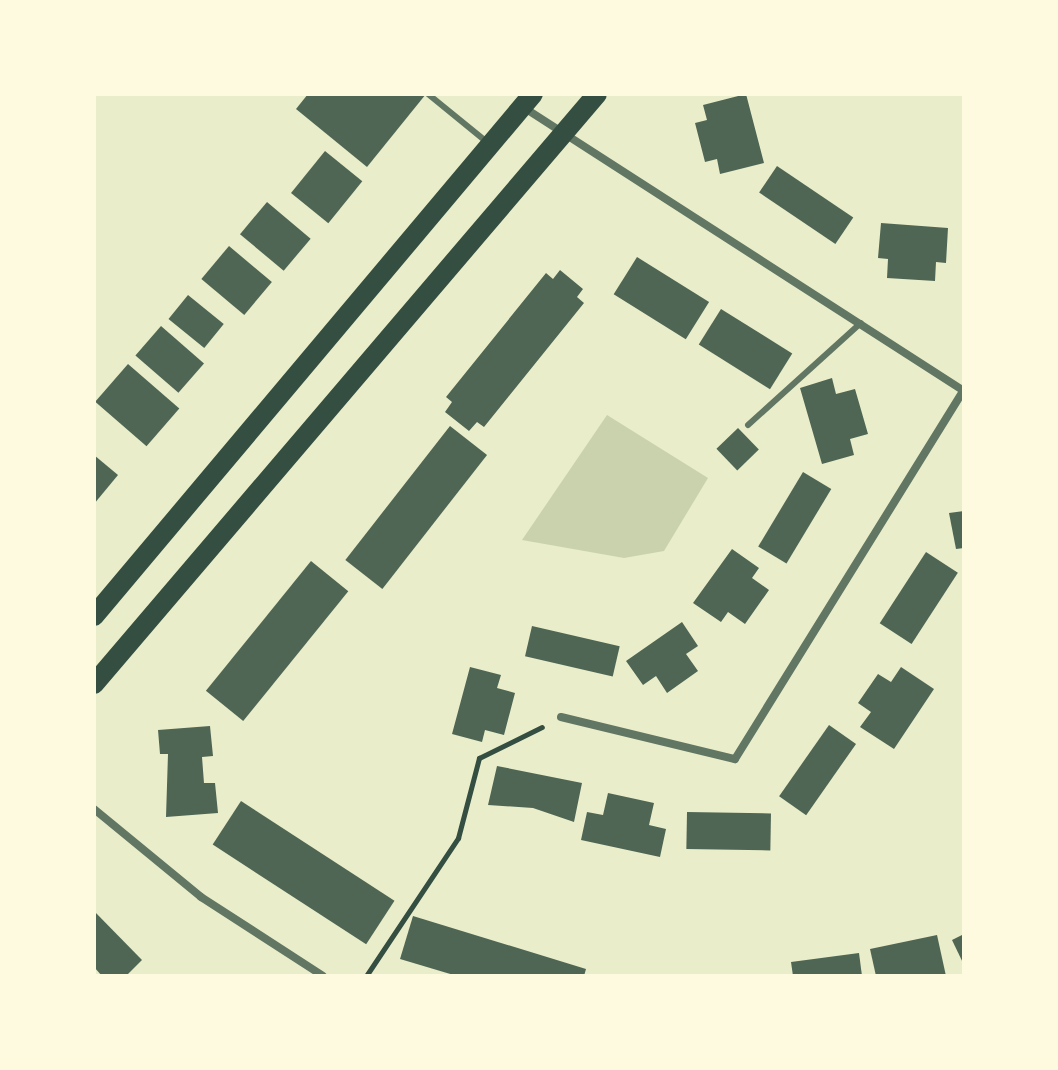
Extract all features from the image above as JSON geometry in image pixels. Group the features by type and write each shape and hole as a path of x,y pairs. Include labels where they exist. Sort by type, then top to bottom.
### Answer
{"main road":[{"path":"94,684 321,410 444,281 597,94"},
{"path":"94,616 528,100"}],"street":[{"path":"528,100 562,137 862,322 964,390 735,759 561,717"},
{"path":"94,809 201,897 323,976"}],"lane":[{"path":"428,94 491,145"},
{"path":"748,425 862,322"}],"path":[{"path":"366,976 458,838 479,758 561,717"}],"green space":[{"path":"607,415 708,478 664,551 624,558 522,540"}],"building":[{"path":"308,94 426,94 367,167 296,109"},
{"path":"746,94 764,163 720,174 717,159 705,162 695,123 707,120 703,105"},
{"path":"325,151 362,181 328,223 291,193"},
{"path":"777,166 853,217 835,244 759,193"},
{"path":"267,202 311,239 284,271 240,234"},
{"path":"881,223 948,228 946,263 936,262 935,281 887,278 888,259 878,258"},
{"path":"229,246 272,282 244,315 201,279"},
{"path":"637,257 709,302 686,339 614,294"},
{"path":"560,270 583,289 577,297 584,303 484,427 477,422 469,431 445,412 452,402 446,397 546,273 553,279"},
{"path":"188,295 224,324 204,348 168,319"},
{"path":"721,309 792,354 770,389 699,345"},
{"path":"161,326 204,363 178,393 135,355"},
{"path":"128,364 179,409 147,446 95,402"},
{"path":"832,378 836,394 855,389 868,434 850,439 854,455 822,464 800,388"},
{"path":"450,426 487,455 382,589 345,560"},
{"path":"738,428 759,450 737,470 716,449"},
{"path":"94,455 118,475 94,504"},
{"path":"803,472 831,489 786,564 758,547"},
{"path":"964,511 964,548 956,549 949,513"},
{"path":"732,549 759,568 752,578 769,590 745,624 728,612 721,622 693,603"},
{"path":"926,552 958,573 912,644 880,623"},
{"path":"311,561 348,591 243,721 206,691"},
{"path":"682,622 698,646 686,654 698,671 667,693 656,676 643,685 626,661"},
{"path":"532,626 620,646 613,676 525,656"},
{"path":"470,667 501,675 497,688 515,693 504,735 485,730 482,742 452,734"},
{"path":"901,667 934,689 894,749 860,727 871,712 858,703 878,674 891,682"},
{"path":"829,725 856,744 806,815 779,796"},
{"path":"210,726 213,756 202,757 204,783 215,783 218,813 166,817 168,754 160,754 158,730"},
{"path":"497,766 582,783 574,822 533,808 488,805"},
{"path":"608,793 654,803 649,825 666,829 660,857 581,840 587,812 603,815"},
{"path":"241,801 394,901 366,944 213,845"},
{"path":"687,812 771,813 770,850 686,849"},
{"path":"94,911 142,960 126,976 102,976 94,967"},
{"path":"413,916 586,969 584,976 457,976 400,959"},
{"path":"964,934 964,965 952,940"},
{"path":"937,935 946,976 876,976 870,949"},
{"path":"859,953 862,976 793,976 791,962"}]}
